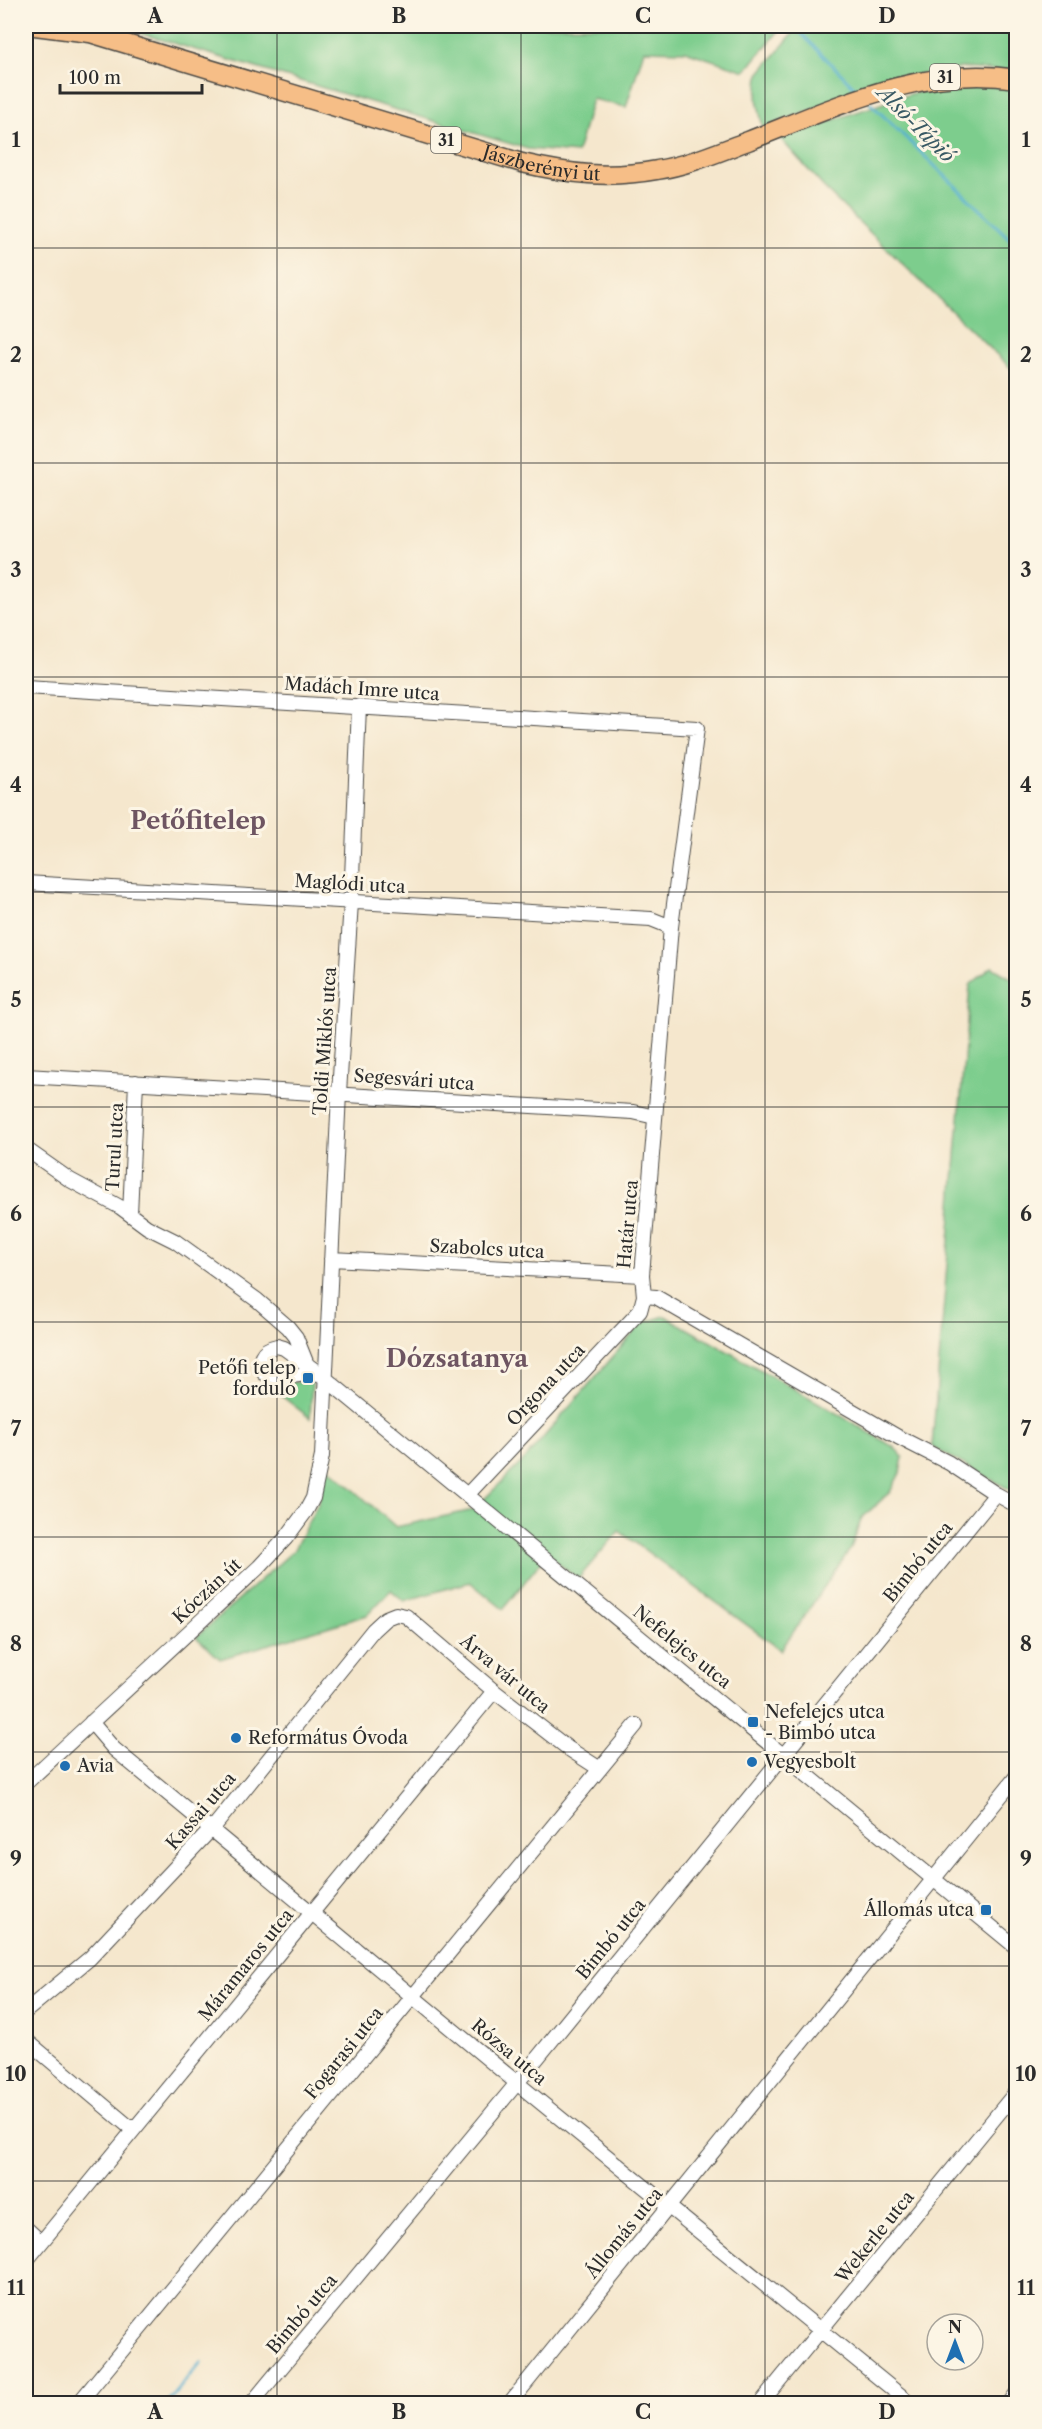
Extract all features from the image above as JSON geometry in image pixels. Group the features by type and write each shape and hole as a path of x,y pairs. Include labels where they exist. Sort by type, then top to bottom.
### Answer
{"main road":[{"name":"Jászberényi út","path":"35,26 90,33 522,163 591,176 659,170 697,161 857,100 946,77 985,75 1017,80"}],"street":[{"name":"Madách Imre utca","path":"26,687 697,728"},
{"name":"Toldi Miklós utca","path":"318,1373 331,1259 351,902 359,706"},
{"name":"Határ utca","path":"644,1296 642,1275 671,927 697,728"},
{"name":"Maglódi utca","path":"26,883 651,920 671,927"},
{"name":"Segesvári utca","path":"26,1076 633,1112 655,1117"},
{"name":"Turul utca","path":"130,1214 136,1082"},
{"path":"26,1149 70,1180 175,1241 257,1300 288,1327 296,1337 304,1361 318,1373"},
{"name":"Szabolcs utca","path":"331,1259 642,1275"},
{"path":"644,1296 656,1297 744,1346 898,1437 949,1463 1017,1505"},
{"name":"Orgona utca","path":"468,1495 640,1311 644,1296"},
{"name":"Nefelejcs utca","path":"318,1373 1017,1947"},
{"name":"Kóczán út","path":"26,1783 259,1567 286,1539 301,1518 313,1498 322,1456 318,1373"},
{"name":"Bimbó utca","path":"251,2403 517,2083 996,1494"},
{"name":"Árva vár utca","path":"386,1618 396,1614 406,1616 494,1691 569,1749 600,1769"},
{"name":"Kassai utca","path":"26,2011 90,1958 212,1829 373,1630 386,1618"},
{"name":"Máramaros utca","path":"26,2261 494,1691"},
{"name":"Rózsa utca","path":"91,1722 114,1749 668,2207 911,2403"},
{"name":"Fogarasi utca","path":"78,2403 636,1725"},
{"name":"Állomás utca","path":"509,2403 1017,1776"},
{"path":"26,2040 133,2130"},
{"name":"Wekerle utca","path":"760,2403 1017,2092"},
{"path":"26,2229 41,2242"},
{"path":"1009,2403 1017,2394"}],"green space":[{"path":"116,26 783,26 745,71 685,51 644,50 626,107 592,99 577,153 528,149"},
{"path":"799,26 1016,26 1016,72 962,68 902,77 763,128 757,99 759,74"},
{"path":"994,84 1016,88 1016,373 829,193 780,138 910,94 944,86"},
{"path":"992,967 1016,981 1016,1493 932,1447 970,985"},
{"path":"665,1316 894,1447 903,1457 900,1473 890,1492 861,1519 851,1548 781,1650 619,1531 578,1579 547,1554 503,1609 470,1582 404,1601 391,1590 367,1615 220,1659 196,1637 293,1551 319,1502 326,1465 396,1527 473,1510 523,1461 642,1323"},
{"path":"312,1382 310,1418 265,1383"}],"waterway":[{"name":"Alsó-Tápió","path":"794,26 860,93"},
{"name":"Alsó-Tápió","path":"869,102 1016,245"},
{"path":"166,2404 201,2362"}],"place":[{"name":"Petőfi telep forduló","path":"308,1378"},
{"name":"Nefelejcs utca - Bimbó utca","path":"753,1722"},
{"name":"Református Óvoda","path":"236,1738"},
{"name":"Vegyesbolt","path":"752,1762"},
{"name":"Avia","path":"65,1766"},
{"name":"Állomás utca","path":"986,1910"}],"district":[{"name":"Petőfitelep","path":"198,821"},
{"name":"Dózsatanya","path":"457,1359"}]}
